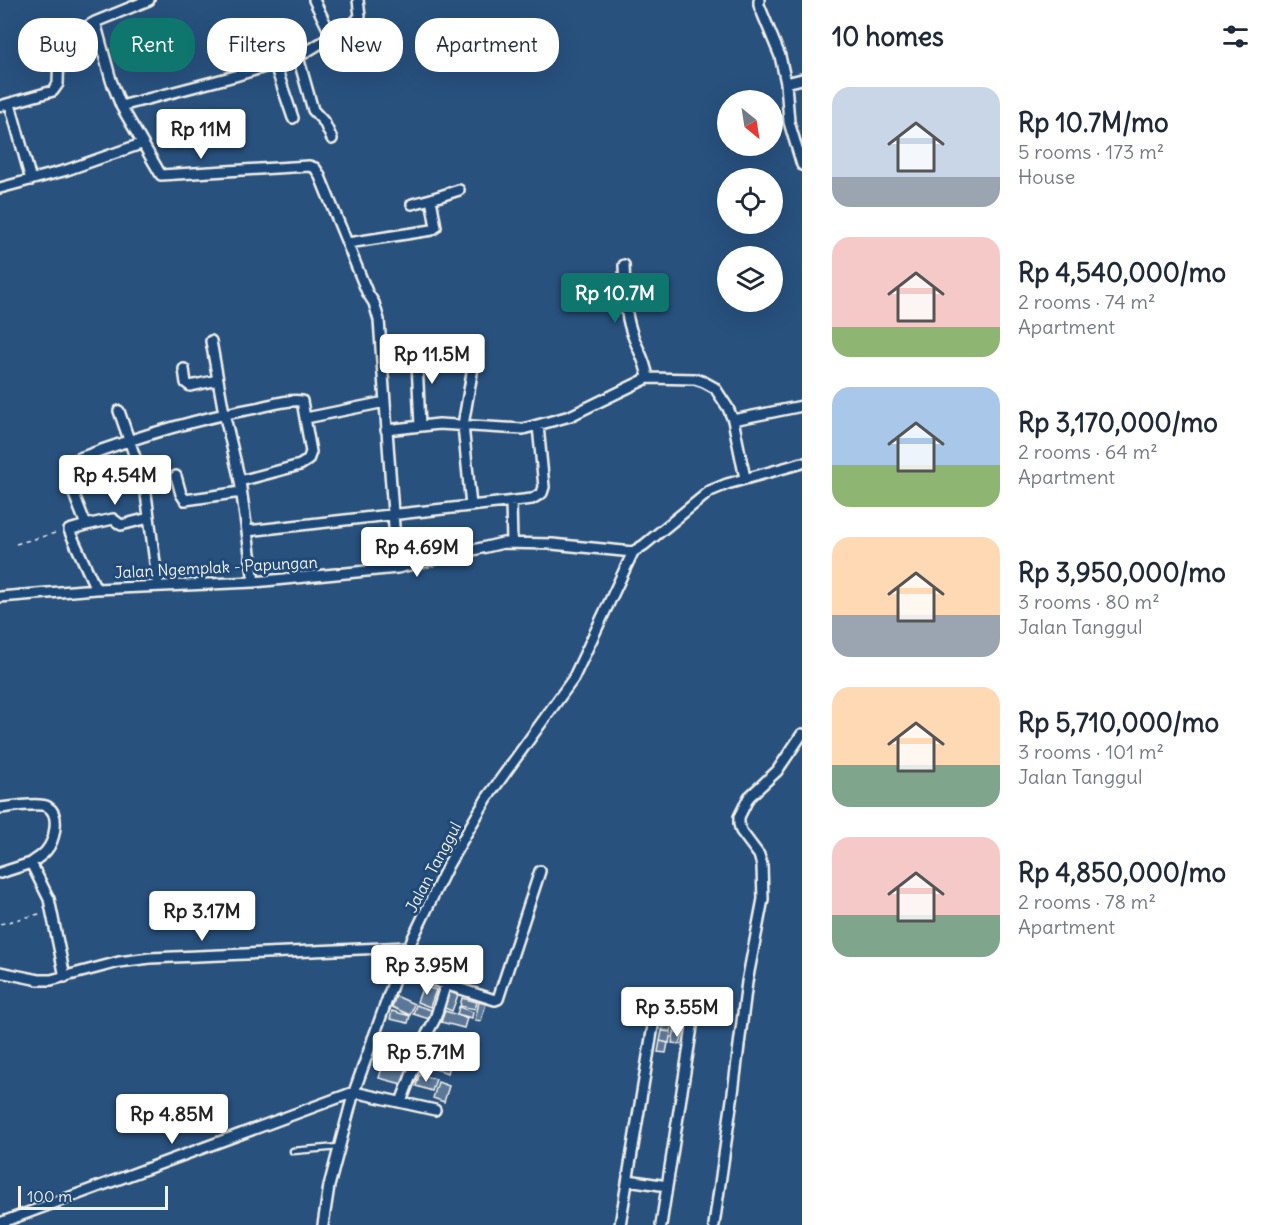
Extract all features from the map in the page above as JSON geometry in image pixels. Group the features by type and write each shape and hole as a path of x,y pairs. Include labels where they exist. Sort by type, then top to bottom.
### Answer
{"street":[{"path":"98,21 149,0"},
{"path":"315,0 323,18"},
{"path":"358,0 360,15 358,18"},
{"path":"759,0 759,5 778,48 786,82 789,122 802,165"},
{"path":"98,30 111,80 121,106 141,144 162,176 309,166 315,168 374,303 379,320 397,568"},
{"path":"31,180 5,105 49,94 58,84 58,72"},
{"path":"121,106 248,72"},
{"path":"277,72 293,118"},
{"path":"302,72 313,110 324,122 332,139"},
{"path":"786,82 802,79"},
{"path":"0,188 67,170 141,144"},
{"path":"412,204 459,190"},
{"path":"348,243 432,231 436,227 431,199"},
{"path":"624,264 629,324 644,357 648,378"},
{"path":"211,341 224,413 240,481 254,582"},
{"path":"414,350 417,362 420,426"},
{"path":"471,506 463,425 476,350"},
{"path":"184,369 186,382 190,386 218,380"},
{"path":"386,430 439,424 523,429 570,416 648,378 668,377 704,382 720,394 733,420 745,478"},
{"path":"77,459 129,439 224,413 302,401 311,452 308,460 300,465 240,481"},
{"path":"306,418 386,402"},
{"path":"733,420 802,406"},
{"path":"119,411 143,478 158,586"},
{"path":"247,531 532,499 542,493 544,487 538,426"},
{"path":"633,552 710,491 745,478 802,463"},
{"path":"176,476 180,494 185,500 241,492"},
{"path":"72,489 86,525"},
{"path":"511,501 512,543"},
{"path":"96,589 69,530 113,519 121,525 149,518"},
{"name":"Jalan Ngemplak - Papungan","path":"0,597 96,589 254,582 397,568 503,543 552,544 633,552"},
{"name":"Jalan Tanggul","path":"323,1225 329,1186 354,1092 408,947 448,865 488,798 573,679 633,552"},
{"path":"714,1225 747,982 763,899 762,865 759,855 741,831 740,817 749,797 777,771 802,734"},
{"path":"0,808 42,805 49,807 53,813 54,832 44,854 31,863 0,873"},
{"path":"31,863 45,888 52,911 65,978"},
{"path":"398,969 495,1000 499,998 540,871"},
{"path":"0,972 44,980 65,978 119,962 150,958 408,947"},
{"path":"401,1102 435,1019 446,983"},
{"path":"620,1225 654,1020 659,1016 689,1021 692,1027 661,1225"},
{"path":"373,1038 421,1050"},
{"path":"0,1223 354,1092 435,1110"},
{"path":"628,1180 667,1186"}],"lane":[{"path":"293,1151 339,1147"}],"path":[{"path":"16,544 69,530"},
{"path":"0,924 52,911"}],"building":[{"path":"423,986 436,990 430,1007 417,1002"},
{"path":"446,990 458,995 452,1011 440,1006"},
{"path":"396,996 414,1004 410,1015 392,1007"},
{"path":"462,998 477,1002 475,1009 460,1006"},
{"path":"479,1002 486,1004 481,1021 475,1020"},
{"path":"416,1005 431,1010 429,1019 413,1014"},
{"path":"459,1007 473,1012 472,1018 457,1014"},
{"path":"392,1011 410,1016 408,1023 390,1019"},
{"path":"445,1011 467,1018 464,1028 441,1022"},
{"path":"665,1020 673,1022 671,1032 662,1030"},
{"path":"676,1022 685,1024 683,1034 674,1032"},
{"path":"662,1031 671,1032 669,1043 660,1041"},
{"path":"674,1032 683,1034 680,1044 672,1043"},
{"path":"431,1040 456,1047 452,1059 427,1051"},
{"path":"660,1041 668,1043 666,1053 658,1052"},
{"path":"426,1053 451,1061 448,1073 422,1065"},
{"path":"384,1061 407,1067 402,1084 379,1078"},
{"path":"419,1075 436,1079 432,1091 416,1086"},
{"path":"438,1082 449,1086 444,1102 433,1098"}]}
